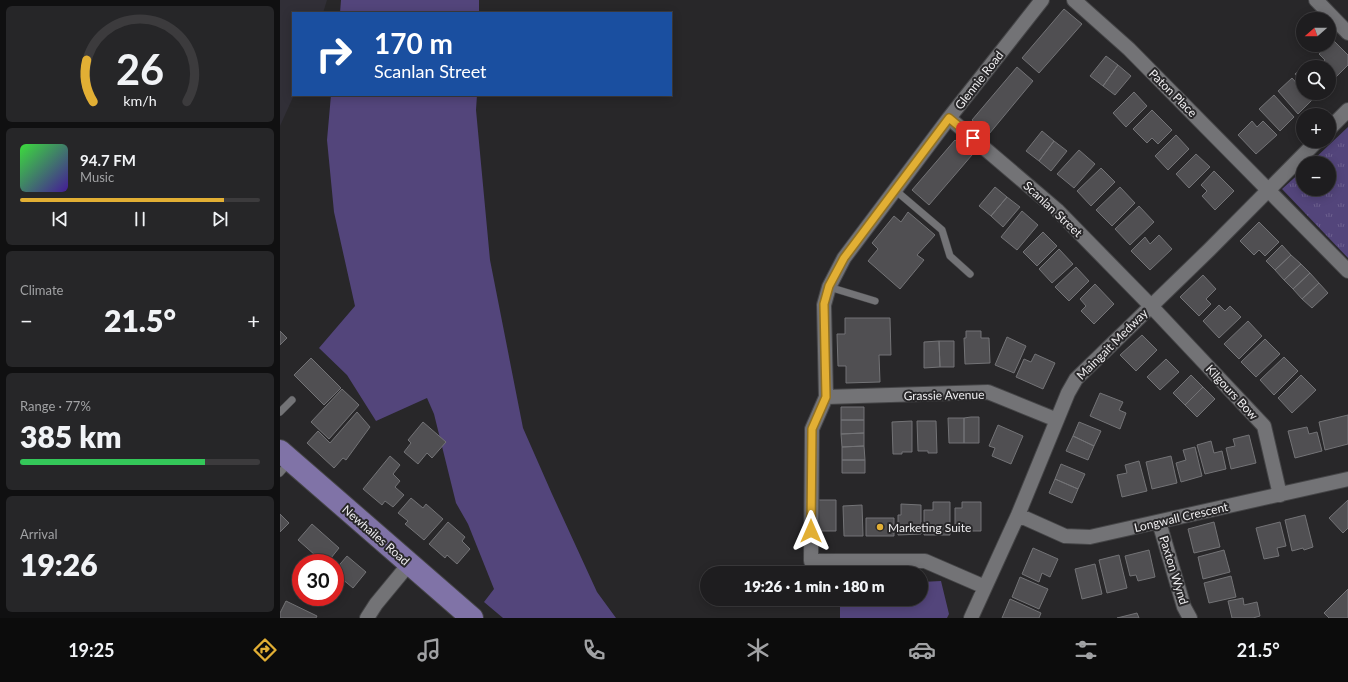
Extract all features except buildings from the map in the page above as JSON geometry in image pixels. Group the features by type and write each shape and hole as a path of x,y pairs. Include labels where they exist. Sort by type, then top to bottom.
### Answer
{"main road":[{"name":"Newhailes Road","path":"284,462 409,564 472,618"}],"street":[{"name":"Glennie Road","path":"984,587 925,561 811,561 812,429 826,397 824,304 829,286 844,258 949,118 1042,0"},
{"name":"Paton Place","path":"1074,0 1129,49 1348,271"},
{"path":"1316,0 1348,33"},
{"path":"1336,122 1348,110"},
{"name":"Scanlan Street","path":"949,118 1057,210 1151,306"},
{"name":"Maingait Medway","path":"971,618 1018,514 1068,392 1076,379 1209,250 1310,148"},
{"name":"Kilgours Bow","path":"1151,306 1264,426 1280,495"},
{"name":"Grassie Avenue","path":"826,397 988,392 1057,420"},
{"name":"Longwall Crescent","path":"1018,514 1065,536 1090,537 1348,479"},
{"name":"Paxton Wynd","path":"1159,522 1184,607 1190,618"},
{"path":"367,618 376,604 409,564"}],"lane":[{"path":"896,190 942,230 950,256 970,274"},
{"path":"829,286 875,301"},
{"path":"280,412 292,400"}],"shaded area":[{"path":"280,0 327,0 323,12 292,12 292,96 294,96 280,126"}],"green space":[{"path":"341,0 479,0 479,12 340,12"},
{"path":"331,96 477,96 476,110 490,260 523,428 597,592 616,618 503,618 484,602 494,589 468,524 456,503 434,414 427,398 376,421 347,375 319,348 355,306 334,212 327,140"},
{"path":"1348,127 1348,258 1282,189 1296,176 1296,196 1336,196 1336,156 1317,156 1326,148 1336,148 1336,138"},
{"path":"941,581 949,614 947,618 840,618 840,606 928,606 928,582"}],"place":[{"name":"Marketing Suite","path":"880,527"}],"route":[{"path":"811,531 812,429 826,397 824,304 829,286 844,258 949,118 973,138"}]}
